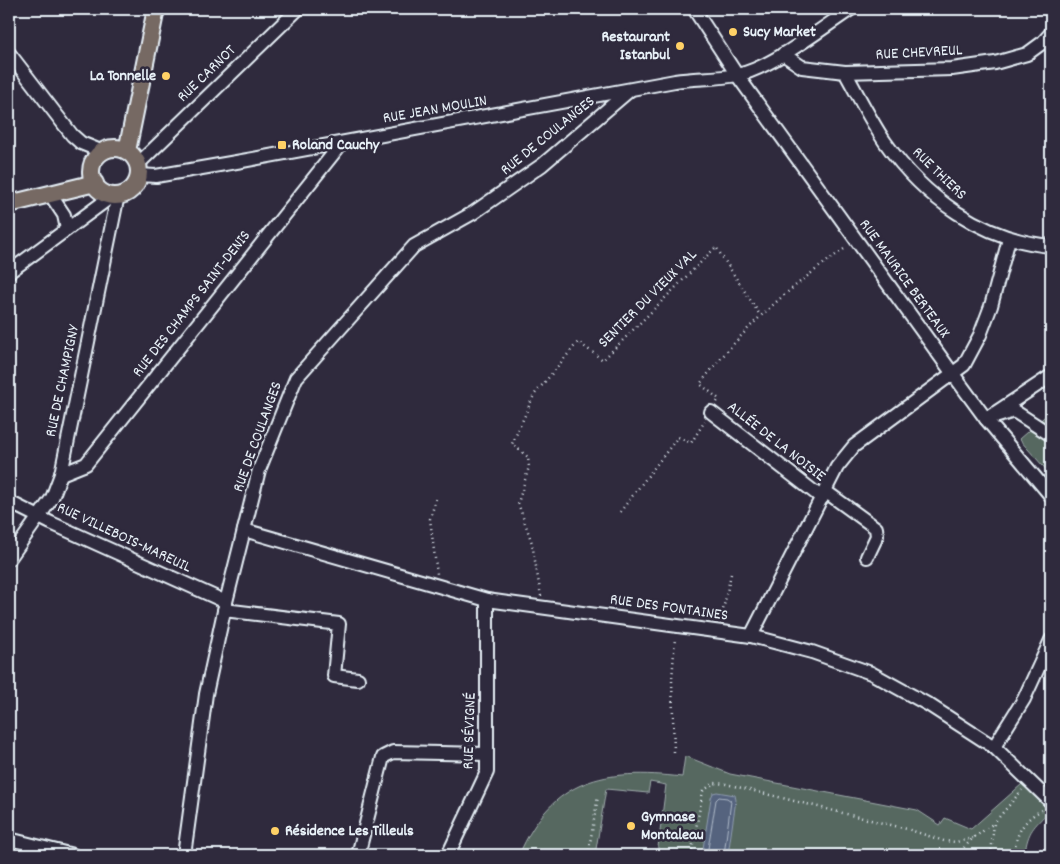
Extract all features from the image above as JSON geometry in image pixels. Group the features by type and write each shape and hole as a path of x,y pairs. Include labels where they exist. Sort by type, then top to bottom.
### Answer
{"main road":[{"path":"127,150 118,148 98,155 92,168 94,183 99,189 115,196 133,188 138,169 127,150 156,9"},
{"path":"9,204 94,183"}],"street":[{"name":"RUE CARNOT","path":"138,169 298,9"},
{"name":"RUE MAURICE BERTEAUX","path":"694,9 737,75 953,374 986,419 1051,496"},
{"name":"RUE JEAN MOULIN","path":"138,169 156,176 341,144 675,81 737,75 755,69 783,54 851,9"},
{"name":"RUE CHEVREUL","path":"783,54 802,68 845,72 952,69 995,63 1027,54 1042,43 1051,33"},
{"path":"9,53 72,136 81,143 103,152"},
{"name":"RUE THIERS","path":"845,72 885,142 911,172 960,216 1009,239 1051,246"},
{"name":"RUE DE COULANGES","path":"184,855 206,694 225,606 260,470 296,378 414,246 473,213 542,166 630,90"},
{"name":"RUE DES CHAMPS SAINT-DENIS","path":"60,474 86,464 341,144"},
{"path":"50,194 64,215 67,229"},
{"path":"9,272 115,196"},
{"name":"RUE DE CHAMPIGNY","path":"9,559 40,518 52,498 60,474 115,196"},
{"path":"751,636 837,467 854,446 964,365 980,335 991,306 1009,239"},
{"path":"986,419 1051,376"},
{"name":"ALLÉE DE LA NOISIE","path":"711,412 823,494 876,528 877,536 867,557"},
{"path":"986,419 1014,412 1050,436"},
{"name":"RUE VILLEBOIS-MAREUIL","path":"9,502 225,606 340,624 334,676 358,679"},
{"name":"RUE DES FONTAINES","path":"244,530 487,600 751,636 812,652 871,673 929,705 994,747 1030,782 1047,806"},
{"name":"RUE SÉVIGNÉ","path":"448,855 487,772 487,600"},
{"path":"994,747 1024,699 1051,640"},
{"path":"358,855 383,757 393,752 487,754"},
{"path":"9,839 37,851 73,855"}],"path":[{"path":"620,512 678,437 691,443 719,399 700,384 720,359 760,315 802,279 857,241"},
{"name":"SENTIER DU VIEUX VAL","path":"543,608 532,543 518,504 530,467 528,457 512,444 534,395 578,342 604,360 716,247 760,315"},
{"path":"436,499 430,519 437,572 436,586"},
{"path":"718,632 731,574"},
{"path":"674,752 672,680 676,626"},
{"path":"957,855 973,838 994,823 1030,782"},
{"path":"691,855 703,791 714,783 726,784 858,816 944,841 956,842 973,838"},
{"path":"588,855 598,796"},
{"path":"1015,855 1017,836 1022,826 1047,806"},
{"path":"991,855 994,823"}],"green space":[{"path":"1051,411 1051,475 1019,439"},
{"path":"685,756 730,774 917,810 940,825 945,818 971,829 1022,784 1049,811 1030,834 1025,853 1019,855 657,855 666,785 650,782 648,793 606,789 595,855 519,855 532,829 548,809 565,794 584,784 605,777 654,775 682,777"}],"water":[{"path":"713,793 735,795 736,800 728,855 702,855 711,798"}],"place":[{"name":"Sucy Market","path":"733,32"},
{"name":"Restaurant Istanbul","path":"680,46"},
{"name":"La Tonnelle","path":"166,76"},
{"name":"Roland Cauchy","path":"282,145"},
{"name":"Gymnase Montaleau","path":"631,826"},
{"name":"Résidence Les Tilleuls","path":"275,831"}]}
